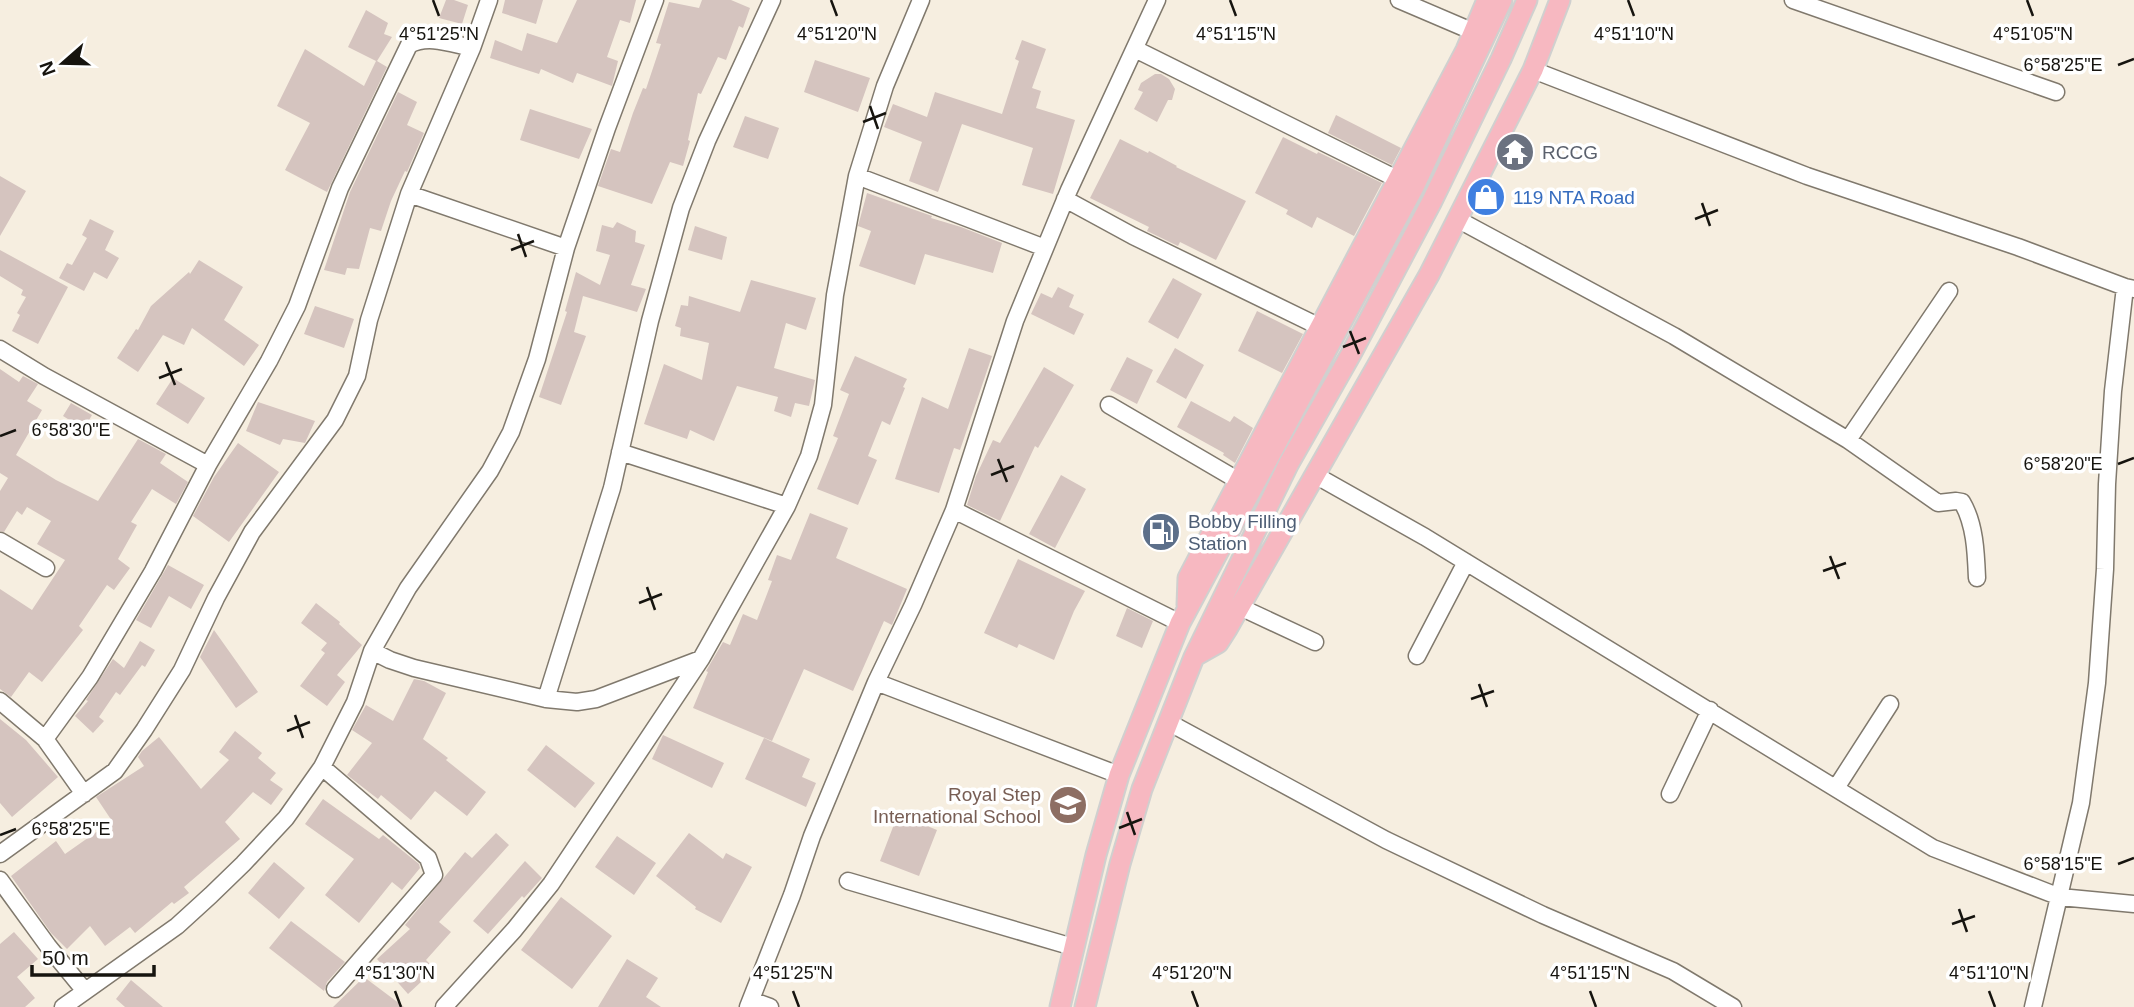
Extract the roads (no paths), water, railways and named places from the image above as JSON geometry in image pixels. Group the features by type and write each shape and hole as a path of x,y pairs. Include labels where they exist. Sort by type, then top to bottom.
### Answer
{"main road":[{"path":"1183,616 1188,578 1398,179 1488,0"},
{"path":"1060,1007 1096,855 1119,775 1183,616 1414,187 1502,0"},
{"path":"1085,1007 1120,864 1142,789 1194,657 1289,463 1351,354 1432,201 1527,0"},
{"path":"1194,657 1219,642 1429,275 1533,70 1560,0"}],"street":[{"path":"0,854 115,771 182,670 251,532 335,420 357,376 369,320 409,194 489,0"},
{"path":"64,1007 84,990 177,926 211,895 286,818 322,767 355,702 372,651 408,588 490,471 511,432 537,359 566,247 655,0"},
{"path":"546,699 612,488 650,321 681,208 707,141 772,0"},
{"path":"444,1007 514,930 551,884 701,659 788,506 810,456 823,405 835,295 857,176 885,86 921,0"},
{"path":"770,1007 750,1004 812,836 876,682 954,510 1015,321 1065,199 1157,0"},
{"path":"1399,0 1474,32"},
{"path":"1793,0 2056,92"},
{"path":"45,739 90,677 146,583 208,465 269,362 297,306 340,188 409,45 422,40 471,48"},
{"path":"1135,48 1398,179"},
{"path":"1533,70 1807,176 2018,247 2129,288 2113,391 2097,682 2081,803 2033,1007"},
{"path":"857,176 1045,248"},
{"path":"409,194 566,247"},
{"path":"1065,199 1133,236 1320,327"},
{"path":"1457,219 1674,336 1848,440 1938,503 1962,502 1967,510 1975,543 1977,578"},
{"path":"1848,440 1949,291"},
{"path":"0,349 44,376 208,465"},
{"path":"1109,405 1239,481"},
{"path":"620,452 788,506"},
{"path":"1315,475 1466,562 1933,848 2060,897 2134,904"},
{"path":"954,510 1183,616"},
{"path":"0,541 46,568"},
{"path":"1417,656 1466,562"},
{"path":"1240,607 1315,642"},
{"path":"372,651 414,668 546,699 577,702 596,699 701,659"},
{"path":"876,682 1119,775"},
{"path":"0,701 45,739 84,794"},
{"path":"1836,788 1890,704"},
{"path":"1670,794 1710,710"},
{"path":"1167,722 1386,840 1543,915 1673,971 1733,1007"},
{"path":"322,767 428,858 434,876 335,989"},
{"path":"0,880 84,990"},
{"path":"848,881 1073,947"}],"place":[{"name":"RCCG","path":"1515,152"},
{"name":"119 NTA Road","path":"1486,197"},
{"name":"Bobby Filling Station","path":"1161,532"},
{"name":"Royal Step International School","path":"1068,805"}]}
